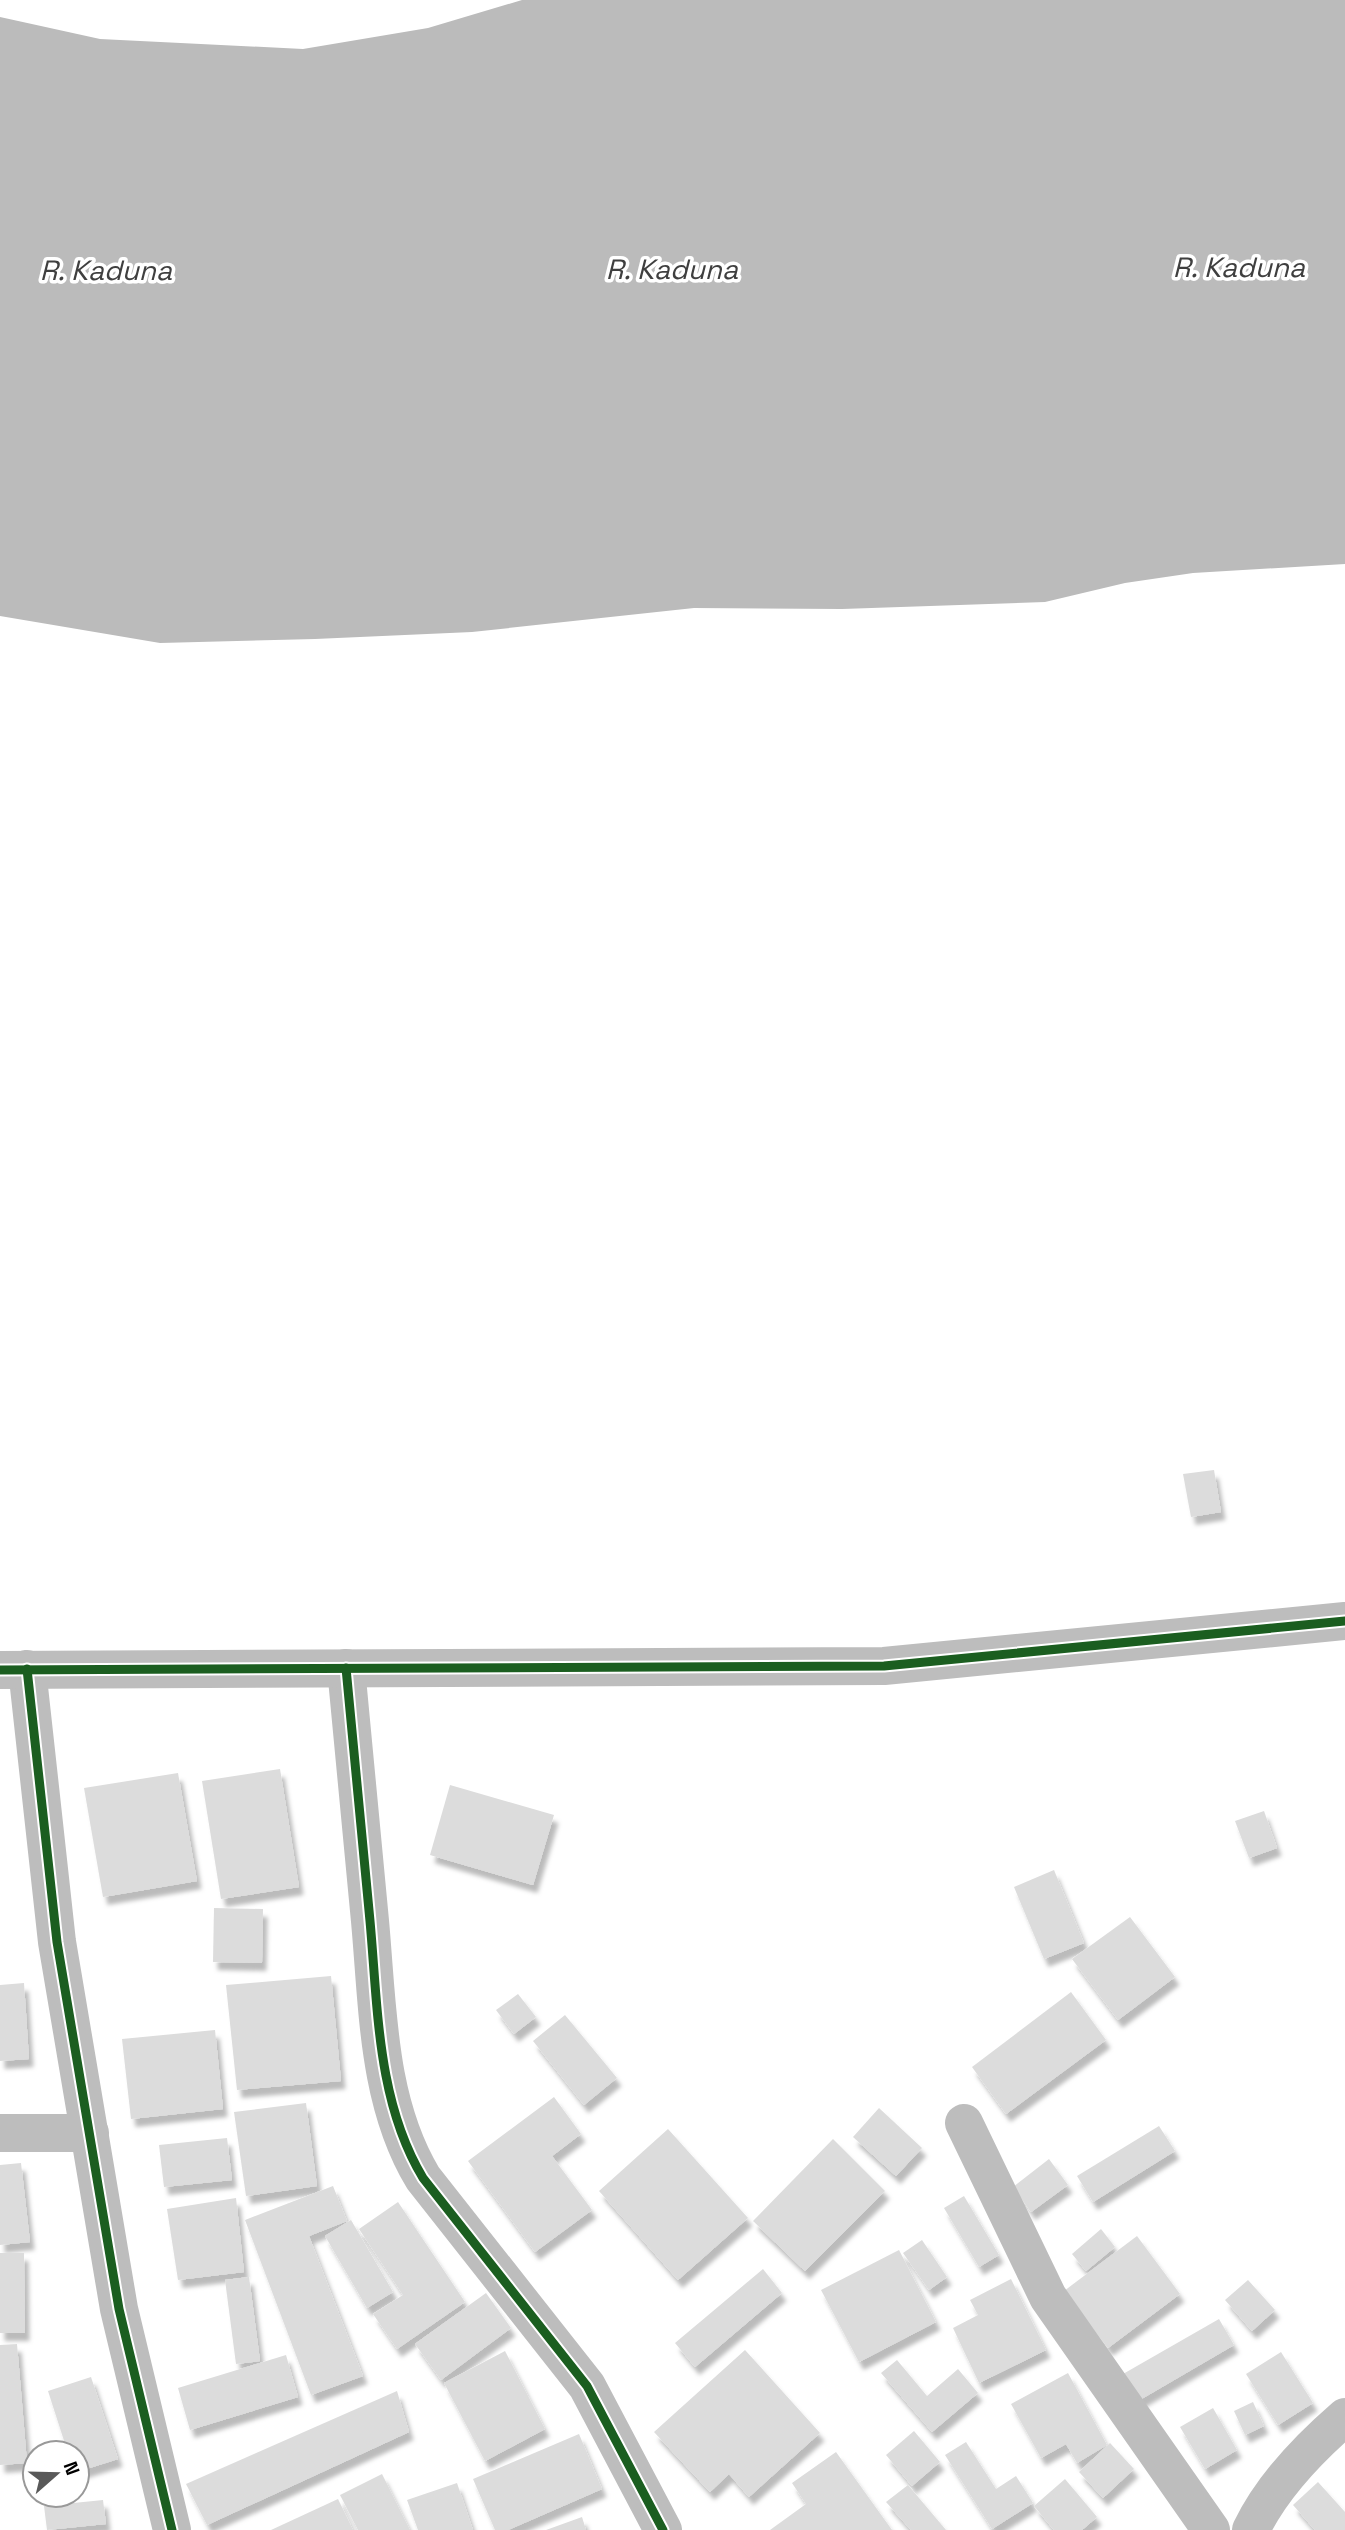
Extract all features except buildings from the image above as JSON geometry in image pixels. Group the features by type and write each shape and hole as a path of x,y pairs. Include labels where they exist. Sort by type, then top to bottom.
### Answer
{"street":[{"path":"172,2530 119,2308 14,1669 884,1666 1345,1621"},
{"path":"346,1668 382,2050 394,2116 405,2148 423,2178 587,2386 663,2530"},
{"path":"964,2123 1048,2297 1211,2530"},
{"path":"0,2133 90,2133"},
{"path":"1251,2530 1264,2503 1320,2438 1345,2417"}],"water":[{"name":"R. Kaduna","path":"522,0 1345,0 1345,564 1193,573 1125,583 1045,602 842,609 694,608 472,632 315,639 160,643 0,616 0,17 100,39 303,49 428,28"}],"cycle path":[{"path":"0,1670 884,1666 1345,1621"},
{"path":"346,1668 378,2021 396,2118 423,2178 587,2386 663,2530"},
{"path":"27,1669 57,1942 119,2309 172,2530"}]}
